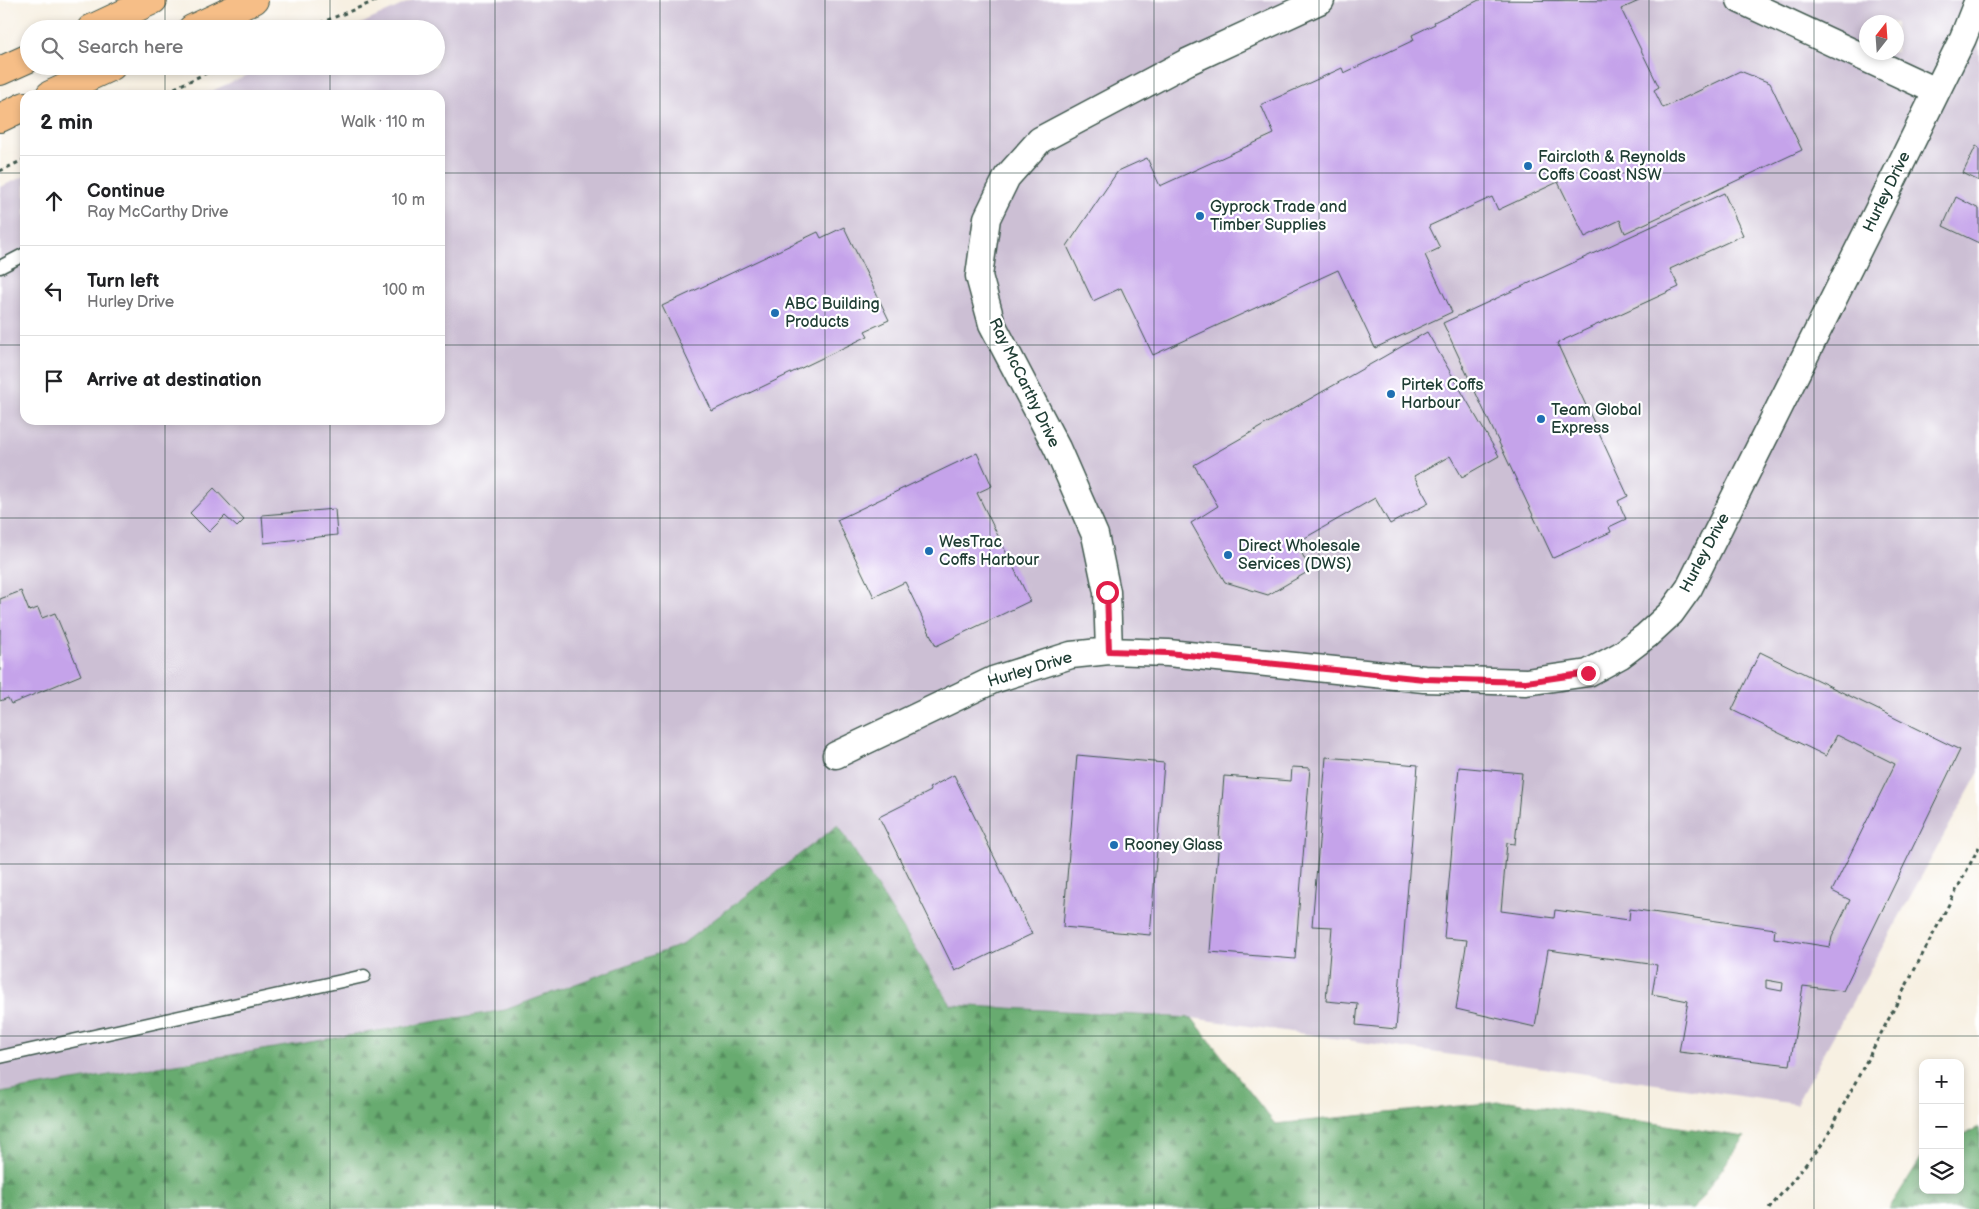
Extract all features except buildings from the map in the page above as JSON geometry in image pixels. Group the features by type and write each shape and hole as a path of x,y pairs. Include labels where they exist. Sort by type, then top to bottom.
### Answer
{"highway":[{"path":"110,20 153,0"},
{"path":"211,20 254,0"},
{"path":"0,71 20,62"},
{"path":"61,90 93,75"},
{"path":"0,118 20,108"}],"street":[{"name":"Ray McCarthy Drive","path":"1109,651 1107,592 1095,535 1057,448 992,324 979,276 987,218 1007,177 1040,140 1187,62 1321,0"},
{"path":"1740,0 1936,92"},
{"name":"Hurley Drive","path":"836,755 993,680 1070,655 1109,651 1168,653 1424,679 1526,682 1588,673 1621,656 1646,636 1670,612 1688,588 1963,38 1978,0"}],"lane":[{"path":"0,267 20,257"},
{"path":"0,1057 364,976"}],"path":[{"path":"328,20 378,0"},
{"path":"171,90 202,75"},
{"path":"0,171 20,161"},
{"path":"1769,1209 1824,1142 1979,847"}],"shaded area":[{"path":"413,0 1979,0 1979,772 1796,1104 1192,1018 812,1000 505,1010 0,1093 0,187 20,178 20,425 445,425 445,90 214,90 247,75 445,75 445,20 370,20"}],"green space":[{"path":"838,825 951,1005 1192,1018 1275,1124 1509,1101 1745,1137 1693,1209 0,1209 0,1093 505,1010 681,945"},
{"path":"1979,1127 1979,1209 1889,1209 1919,1161 1919,1194 1964,1194 1964,1134"}],"place":[{"name":"Faircloth & Reynolds Coffs Coast NSW","path":"1528,166"},
{"name":"Gyprock Trade and Timber Supplies","path":"1200,216"},
{"name":"ABC Building Products","path":"775,313"},
{"name":"Pirtek Coffs Harbour","path":"1391,394"},
{"name":"Team Global Express","path":"1541,419"},
{"name":"WesTrac Coffs Harbour","path":"929,551"},
{"name":"Direct Wholesale Services (DWS)","path":"1228,555"},
{"name":"Rooney Glass","path":"1114,845"}],"route":[{"path":"1107,592 1109,651 1168,653 1335,668 1424,679 1526,682 1588,673"}]}
